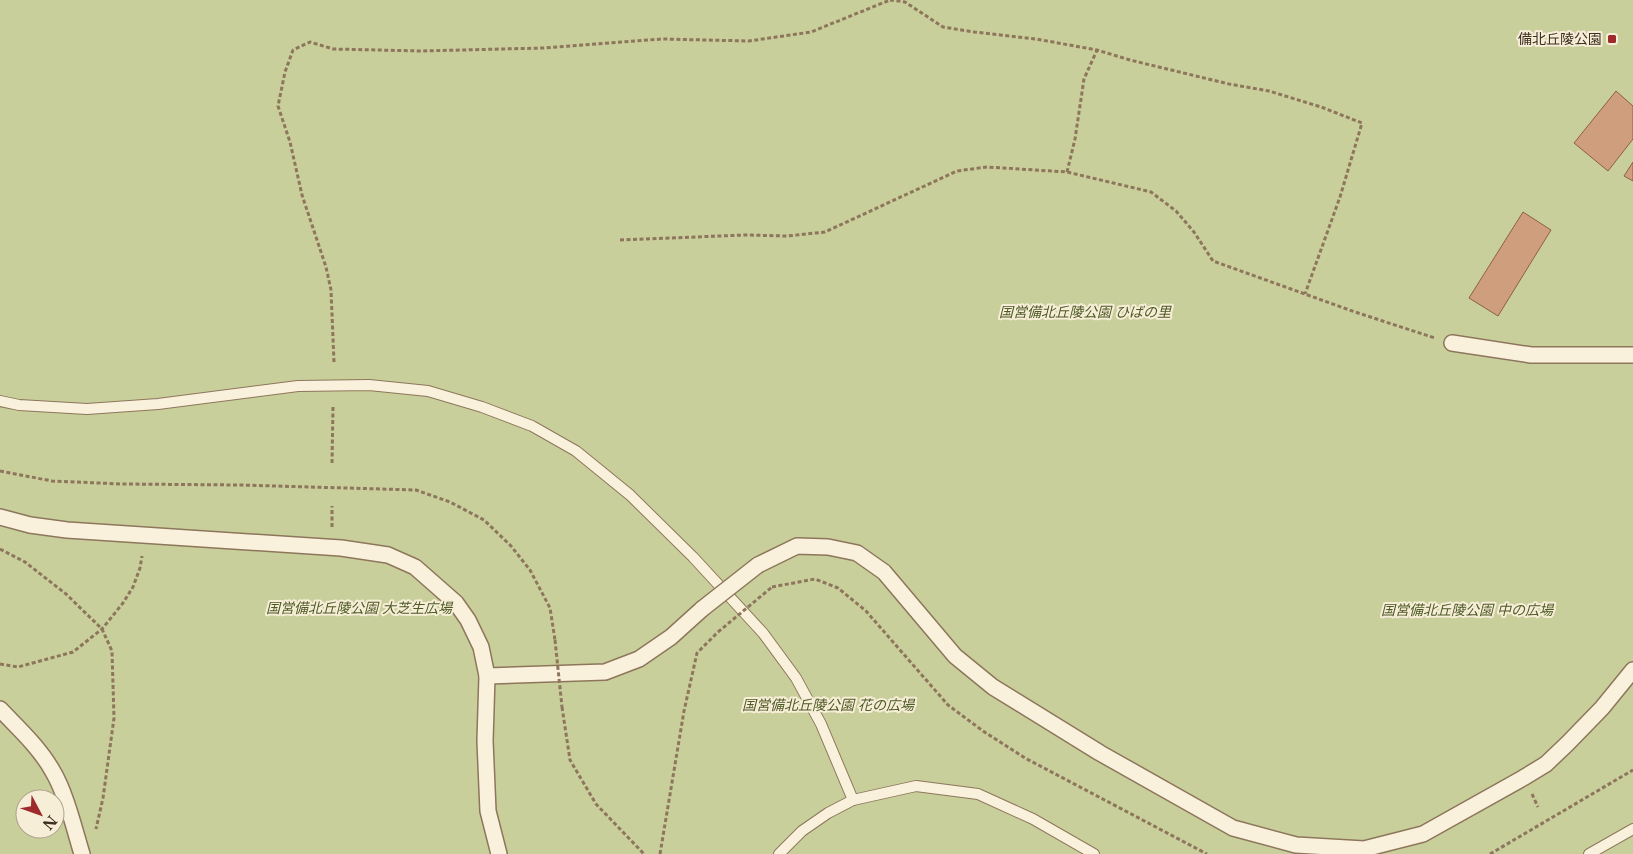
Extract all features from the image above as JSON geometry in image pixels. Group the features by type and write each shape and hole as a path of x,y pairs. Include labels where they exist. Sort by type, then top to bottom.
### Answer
{"street":[{"path":"1452,343 1531,355 1633,355"},
{"path":"0,517 30,525 67,530 332,548 388,554 415,567 456,603 468,620 482,647 487,676 485,741 488,811 499,854"},
{"path":"487,676 605,672 639,658 671,637 702,609 758,565 797,546 828,547 857,553 884,572 955,656 992,687 1100,753 1233,828 1296,845 1364,849 1423,834 1546,764 1602,708 1633,670"},
{"path":"0,708 32,742 53,771 68,808 82,854"}],"lane":[{"path":"0,401 19,405 87,409 158,404 298,386 369,385 428,391 482,407 532,426 576,451 630,495 693,557 763,633 796,678 821,724 853,800"},
{"path":"779,854 802,831 828,813 853,800 916,786 978,794 1033,818 1094,854"},
{"path":"1589,854 1633,829"}],"path":[{"path":"334,362 331,290 326,267 302,196 290,142 278,106 292,50 310,42 333,49 421,52 543,48 662,39 749,41 811,32 890,0 904,2 943,27 1097,50 1229,84 1269,91 1320,106 1362,123 1340,197 1305,294"},
{"path":"1067,172 1075,139 1084,79 1097,50"},
{"path":"620,240 746,235 787,236 825,232 958,171 986,167 1067,172 1151,192 1176,211 1194,232 1213,261 1355,312 1452,343"},
{"path":"332,463 333,407"},
{"path":"0,471 52,481 122,484 240,484 416,490 450,502 484,520 511,546 530,570 550,608 570,760 596,804 644,854"},
{"path":"0,664 18,667 73,652 102,629 133,587 140,568 145,535"},
{"path":"0,549 25,562 79,606 102,629 112,651 114,718 95,835"},
{"path":"660,854 684,711 697,653 718,632 772,587 815,579 838,588 866,611 948,705 983,731 1025,758 1207,854"},
{"path":"1490,854 1633,770"}],"green space":[{"path":"0,0 1633,0 1633,854 0,854"}],"building":[{"path":"1616,91 1633,106 1633,139 1608,171 1574,143"},
{"path":"1633,162 1633,181 1624,176"},
{"path":"1523,212 1551,230 1498,316 1469,298"}],"place":[{"name":"備北丘陵公園","path":"1612,39"}],"park label":[{"name":"国営備北丘陵公園 ひばの里","path":"1085,312"},
{"name":"国営備北丘陵公園 大芝生広場","path":"359,608"},
{"name":"国営備北丘陵公園 中の広場","path":"1467,610"},
{"name":"国営備北丘陵公園 花の広場","path":"828,705"}]}
